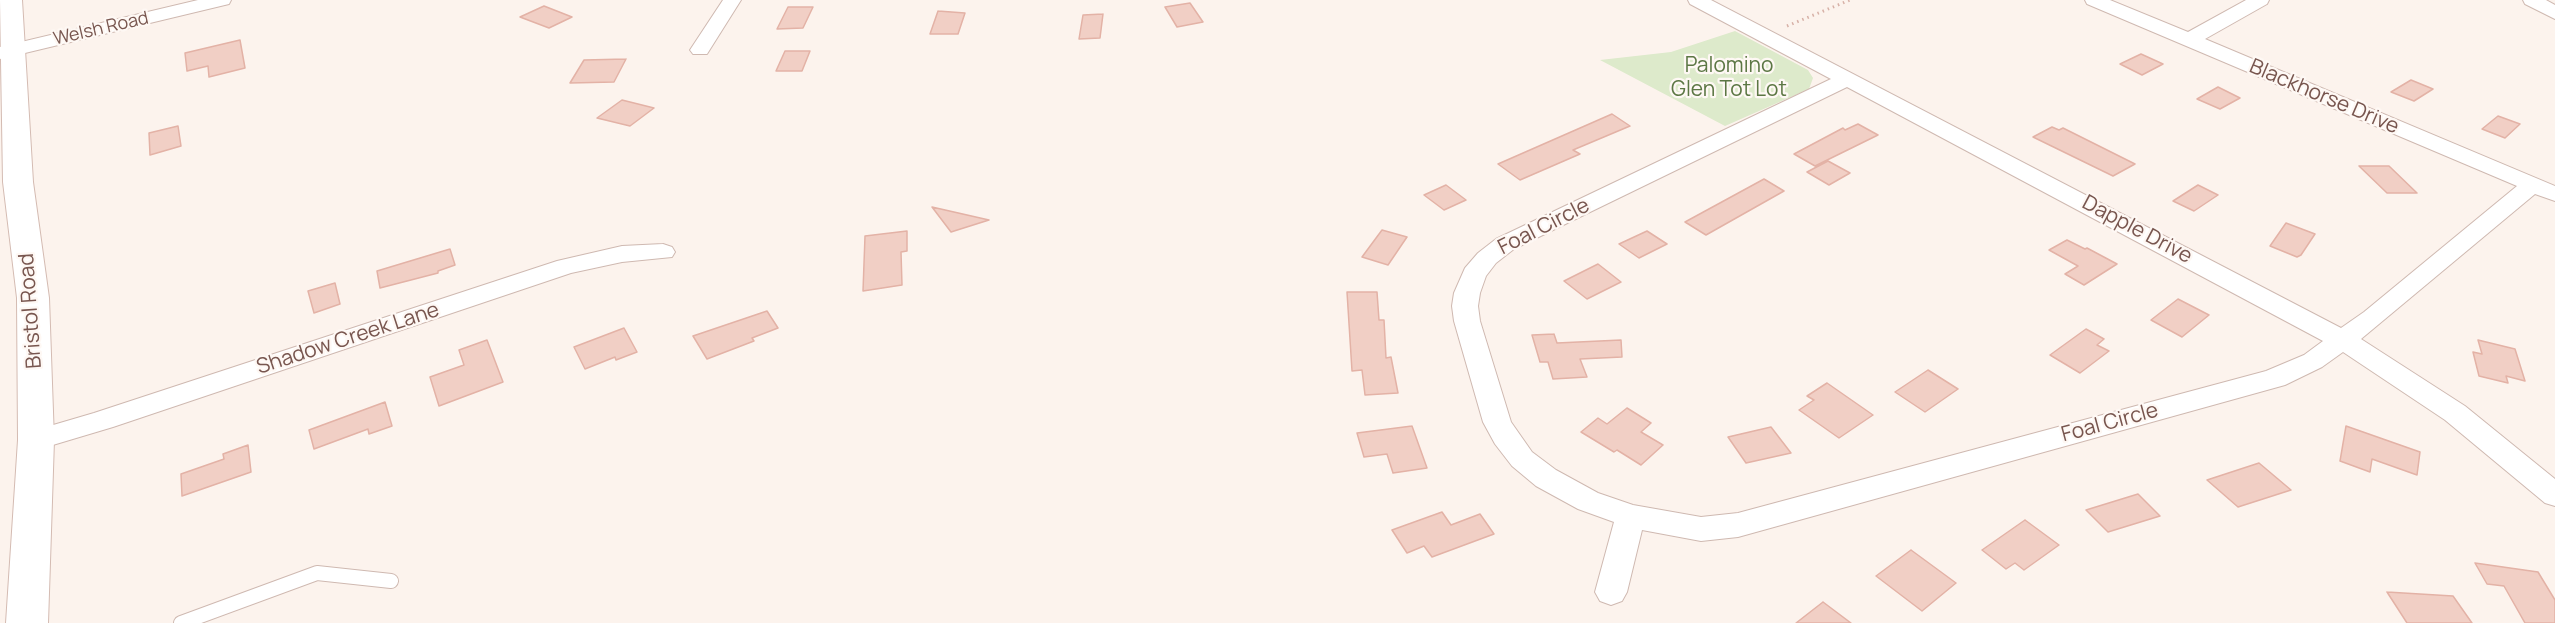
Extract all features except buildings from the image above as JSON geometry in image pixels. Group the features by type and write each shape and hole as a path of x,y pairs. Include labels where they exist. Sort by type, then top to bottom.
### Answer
{"main road":[{"name":"Bristol Road","path":"10,0 7,52 9,185 33,298 36,440 27,623"}],"street":[{"name":"Welsh Road","path":"7,52 222,0"},
{"path":"700,50 732,0"},
{"name":"Dapple Drive","path":"1697,0 2343,339 2456,413 2555,495"},
{"name":"Blackhorse Drive","path":"2094,0 2544,189"},
{"path":"2189,40 2260,0"},
{"path":"2532,0 2555,13"},
{"name":"Foal Circle","path":"1847,79 1505,244 1487,258 1474,274 1467,293 1465,306 1467,321 1497,422 1522,459 1557,485 1588,501 1631,516 1701,529 1767,519 2275,378 2313,361 2544,189"},
{"name":"Shadow Creek Lane","path":"36,440 103,420 566,266 622,255 663,252"},
{"path":"1611,592 1631,516"}],"lane":[{"path":"181,623 317,573 391,581"}],"path":[{"path":"1764,35 1850,0"}],"green space":[{"name":"Palomino Glen Tot Lot","path":"1735,31 1808,70 1813,78 1809,89 1725,126 1600,60 1671,52"}]}
